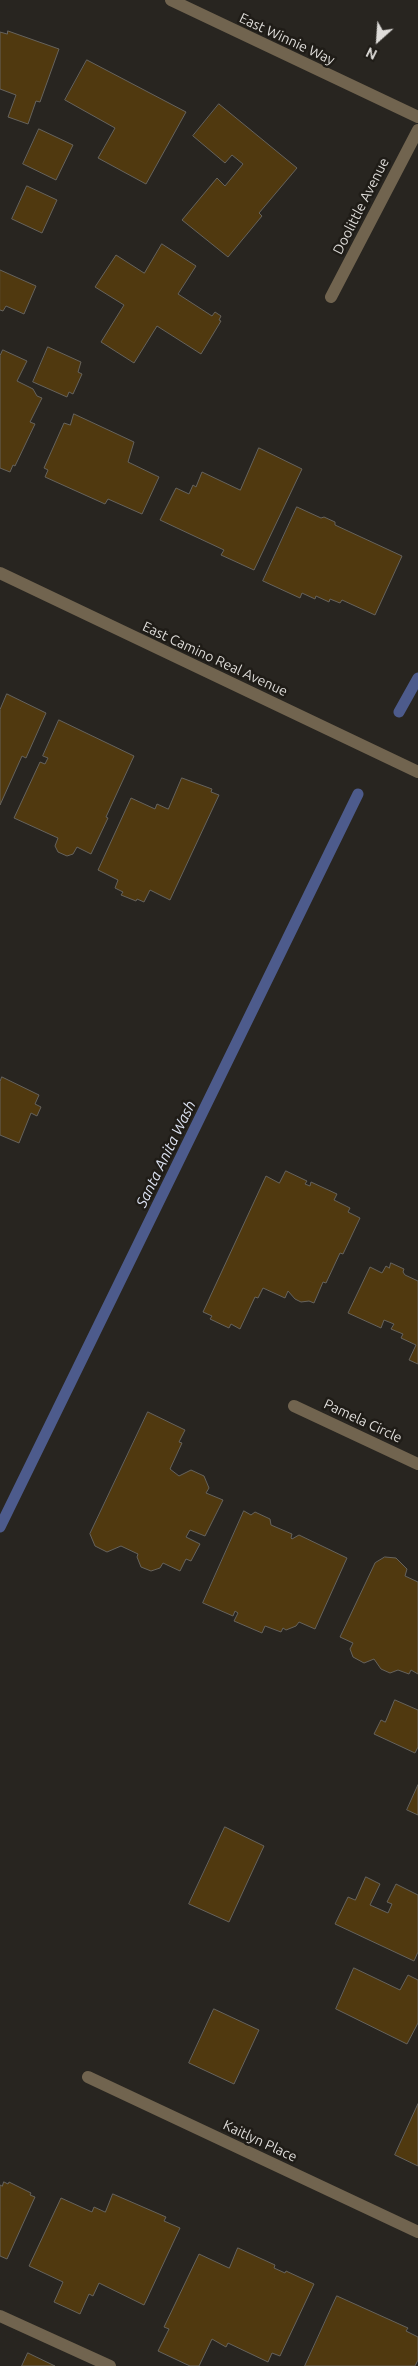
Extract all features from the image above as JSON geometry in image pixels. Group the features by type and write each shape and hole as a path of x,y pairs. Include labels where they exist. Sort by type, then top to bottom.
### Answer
{"street":[{"name":"East Winnie Way","path":"171,0 418,118"},
{"name":"Doolittle Avenue","path":"331,297 418,130"},
{"name":"East Camino Real Avenue","path":"0,573 418,772"},
{"name":"Pamela Circle","path":"294,1406 418,1464"},
{"name":"Kaitlyn Place","path":"88,2077 418,2232"},
{"path":"0,2316 110,2366"}],"building":[{"path":"8,31 59,49 40,102 36,101 28,124 8,117 16,95 0,89 0,32 7,34"},
{"path":"87,60 186,112 146,184 98,158 115,128 65,100"},
{"path":"219,104 297,168 259,213 262,216 228,257 182,220 217,178 225,186 243,164 232,155 225,163 193,136"},
{"path":"39,129 73,145 56,180 23,164"},
{"path":"27,186 57,200 42,233 12,219"},
{"path":"162,244 196,266 178,294 212,316 215,312 221,316 219,320 221,321 201,354 157,326 134,363 101,342 124,305 95,287 116,255 144,273"},
{"path":"0,270 36,286 24,314 6,306 3,311 0,310"},
{"path":"48,347 81,362 78,372 82,374 73,394 69,392 67,397 33,382"},
{"path":"3,350 27,361 17,381 33,389 37,396 42,398 30,422 35,424 15,466 13,465 10,472 0,468 0,356"},
{"path":"74,414 134,442 128,462 159,477 142,514 108,499 105,504 45,477 48,470 44,468 64,423 70,425"},
{"path":"259,448 302,469 254,570 221,555 224,550 160,520 176,488 189,494 193,485 196,487 202,472 240,490"},
{"path":"297,507 335,522 335,525 402,556 375,615 342,600 340,603 330,599 329,602 316,596 315,599 302,593 300,598 263,581"},
{"path":"7,694 46,713 26,758 22,756 0,805 0,710"},
{"path":"59,720 134,756 91,854 77,847 73,854 67,856 58,852 55,846 58,838 14,818 40,762 45,764 48,758 43,756"},
{"path":"182,778 212,789 211,792 219,795 170,900 150,890 144,902 121,895 123,892 115,888 118,880 98,870 131,798 155,809 157,804 168,809"},
{"path":"2,1077 39,1095 35,1104 41,1107 37,1116 31,1113 19,1143 0,1135 0,1082"},
{"path":"286,1171 307,1181 305,1184 310,1186 311,1182 337,1194 334,1200 350,1208 348,1212 360,1218 343,1254 340,1253 326,1283 323,1282 314,1303 309,1301 301,1302 295,1299 288,1291 285,1298 263,1288 258,1298 255,1297 240,1329 231,1324 229,1328 210,1319 212,1316 203,1312 266,1176 279,1183"},
{"path":"391,1263 404,1269 405,1275 418,1281 418,1364 409,1360 416,1345 401,1338 403,1334 391,1329 394,1324 384,1320 381,1328 348,1313 370,1267 382,1273 386,1266 389,1268"},
{"path":"148,1412 185,1430 179,1442 182,1443 170,1469 179,1476 191,1470 204,1476 209,1488 206,1493 223,1500 205,1536 190,1530 186,1537 200,1544 191,1561 186,1559 180,1571 163,1563 160,1568 151,1571 141,1567 137,1557 138,1554 121,1546 107,1552 95,1546 90,1534"},
{"path":"244,1511 251,1515 255,1512 270,1519 271,1525 292,1534 292,1539 299,1535 347,1558 315,1629 299,1622 296,1626 286,1630 283,1628 281,1632 265,1626 262,1633 234,1621 238,1613 235,1611 233,1616 203,1603"},
{"path":"385,1557 396,1558 407,1569 405,1576 418,1582 418,1674 411,1670 409,1674 398,1670 390,1673 381,1669 374,1659 364,1663 353,1657 350,1649 353,1643 340,1637 375,1563"},
{"path":"395,1700 418,1710 418,1747 415,1753 374,1734 381,1720 385,1722"},
{"path":"418,1785 418,1815 407,1810"},
{"path":"225,1827 264,1846 229,1922 189,1904"},
{"path":"366,1877 380,1884 370,1905 388,1913 392,1904 387,1902 396,1884 418,1895 418,1952 414,1961 335,1924 348,1897 355,1900"},
{"path":"354,1968 400,1990 408,1975 418,1980 418,2023 407,2044 336,2009"},
{"path":"214,2009 259,2030 234,2084 189,2063"},
{"path":"418,2104 418,2166 395,2155"},
{"path":"4,2182 8,2184 9,2182 35,2197 7,2259 0,2256 0,2185 2,2186"},
{"path":"113,2194 166,2217 164,2221 180,2228 144,2305 99,2283 93,2296 89,2294 80,2314 54,2302 63,2282 29,2266 61,2198 92,2212 94,2207 105,2212"},
{"path":"238,2248 275,2265 274,2268 285,2273 286,2271 314,2284 280,2356 272,2353 268,2362 228,2343 226,2347 212,2339 199,2366 190,2366 158,2351 169,2329 164,2327 199,2254 229,2268"},
{"path":"337,2296 408,2328 406,2331 418,2337 418,2360 415,2366 305,2366"},
{"path":"28,2353 55,2366 22,2366"}],"waterway":[{"name":"Santa Anita Wash","path":"399,712 418,678"},
{"name":"Santa Anita Wash","path":"0,1527 358,794"}]}
